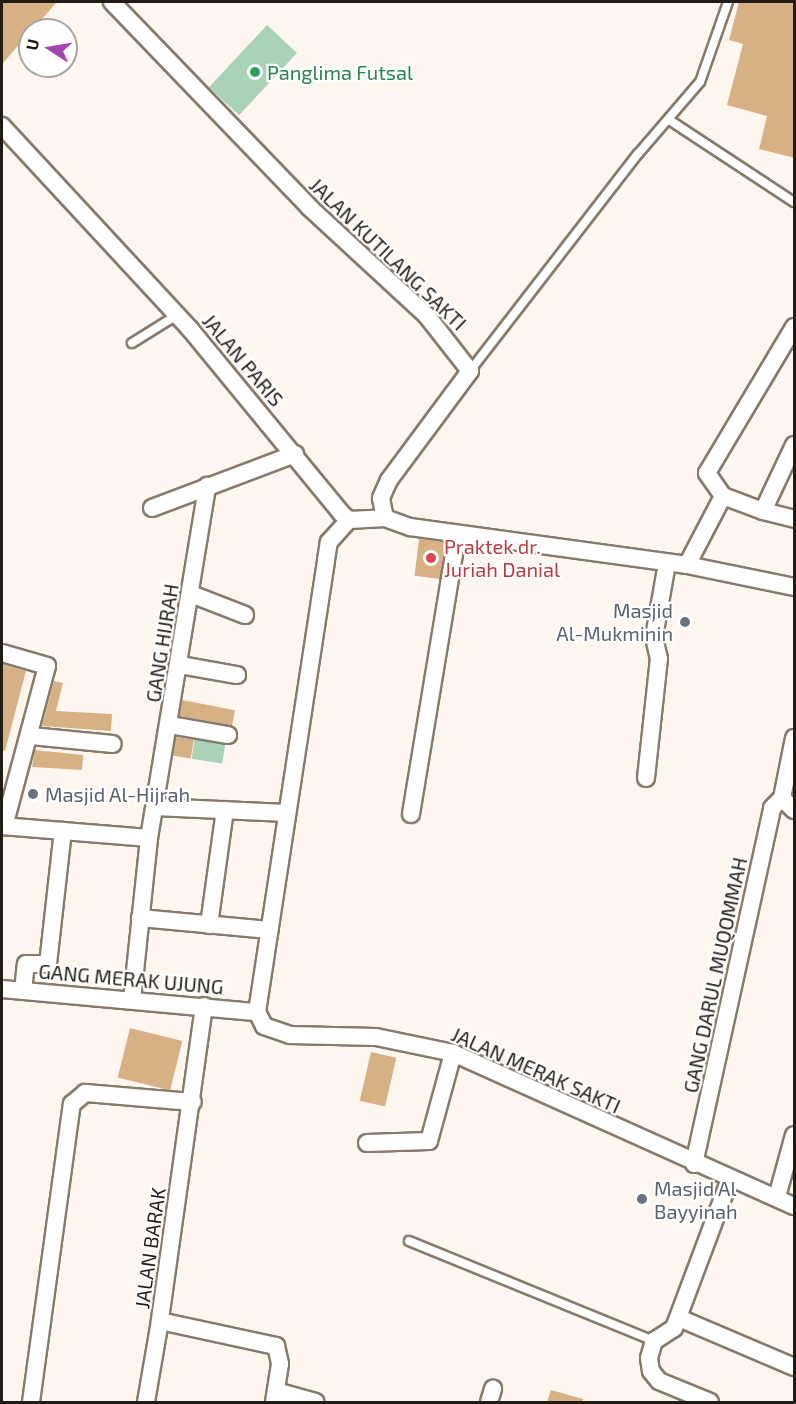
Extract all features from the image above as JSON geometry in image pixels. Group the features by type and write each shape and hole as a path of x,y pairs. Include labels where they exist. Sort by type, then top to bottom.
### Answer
{"street":[{"name":"JALAN KUTILANG SAKTI","path":"111,2 309,207 427,316 470,371"},
{"name":"JALAN PARIS","path":"2,126 177,315 349,520"},
{"path":"795,327 707,473 723,496 763,511 795,519"},
{"path":"385,518 381,498 389,480 470,371"},
{"path":"763,511 795,445"},
{"path":"152,508 295,454"},
{"name":"GANG HIJRAH","path":"132,1000 149,838 180,666 207,486"},
{"path":"687,565 723,496"},
{"path":"257,1012 329,542 349,520 385,518 457,535 687,565 795,587"},
{"path":"411,814 457,535"},
{"path":"646,778 659,659 654,637 667,563"},
{"path":"191,594 245,615"},
{"path":"2,653 46,664 31,736 3,826 149,838"},
{"path":"180,666 237,675"},
{"path":"170,725 228,735"},
{"path":"31,736 113,744"},
{"name":"GANG DARUL MUQOMMAH","path":"694,1164 772,808 782,798 795,738"},
{"path":"782,798 795,810"},
{"path":"155,807 287,813"},
{"path":"209,925 225,810"},
{"path":"24,991 26,964 48,964 63,831"},
{"path":"141,918 269,930"},
{"name":"GANG MERAK UJUNG","path":"2,989 257,1012"},
{"name":"JALAN BARAK","path":"204,1006 193,1102 160,1321 276,1346 280,1364 275,1397"},
{"name":"JALAN MERAK SAKTI","path":"257,1012 264,1026 283,1034 376,1037 453,1053 694,1164 795,1206"},
{"path":"367,1143 429,1142 453,1053"},
{"path":"31,1402 60,1204 63,1146 69,1112 77,1098 86,1093 193,1102"},
{"path":"777,1197 795,1135"},
{"path":"710,1402 659,1381 651,1371 654,1341 675,1328 730,1179"},
{"path":"679,1318 795,1367"},
{"path":"146,1402 160,1321"},
{"path":"275,1397 316,1402"}],"lane":[{"path":"470,371 638,154 671,121 712,57 728,2"},
{"path":"671,121 795,202"},
{"path":"132,343 177,315"},
{"path":"409,1241 654,1341"}],"green space":[{"name":"Panglima Futsal","path":"267,25 297,53 239,115 209,87"},
{"path":"195,737 226,742 222,764 192,759"}],"building":[{"path":"2,2 57,2 43,18 18,18 18,46 2,64"},
{"path":"739,2 795,2 795,158 759,149 767,116 727,105 743,44 729,40"},
{"name":"Praktek dr. Juriah Danial","path":"419,539 445,542 440,579 414,576"},
{"path":"2,664 26,671 5,751 2,750"},
{"path":"54,681 63,683 56,711 112,714 111,731 42,726"},
{"path":"182,700 235,710 232,726 179,716"},
{"path":"176,737 194,740 191,759 173,756"},
{"path":"35,750 83,755 82,770 32,767"},
{"path":"130,1028 182,1041 170,1091 118,1077"},
{"path":"371,1052 396,1058 385,1107 360,1101"},
{"path":"551,1390 583,1399 583,1402 547,1402"}],"place":[{"name":"Panglima Futsal","path":"255,72"},
{"name":"Praktek dr. Juriah Danial","path":"431,558"},
{"name":"Masjid Al-Mukminin","path":"685,622"},
{"name":"Masjid Al-Hijrah","path":"33,794"},
{"name":"Masjid Al Bayyinah","path":"642,1199"}]}
